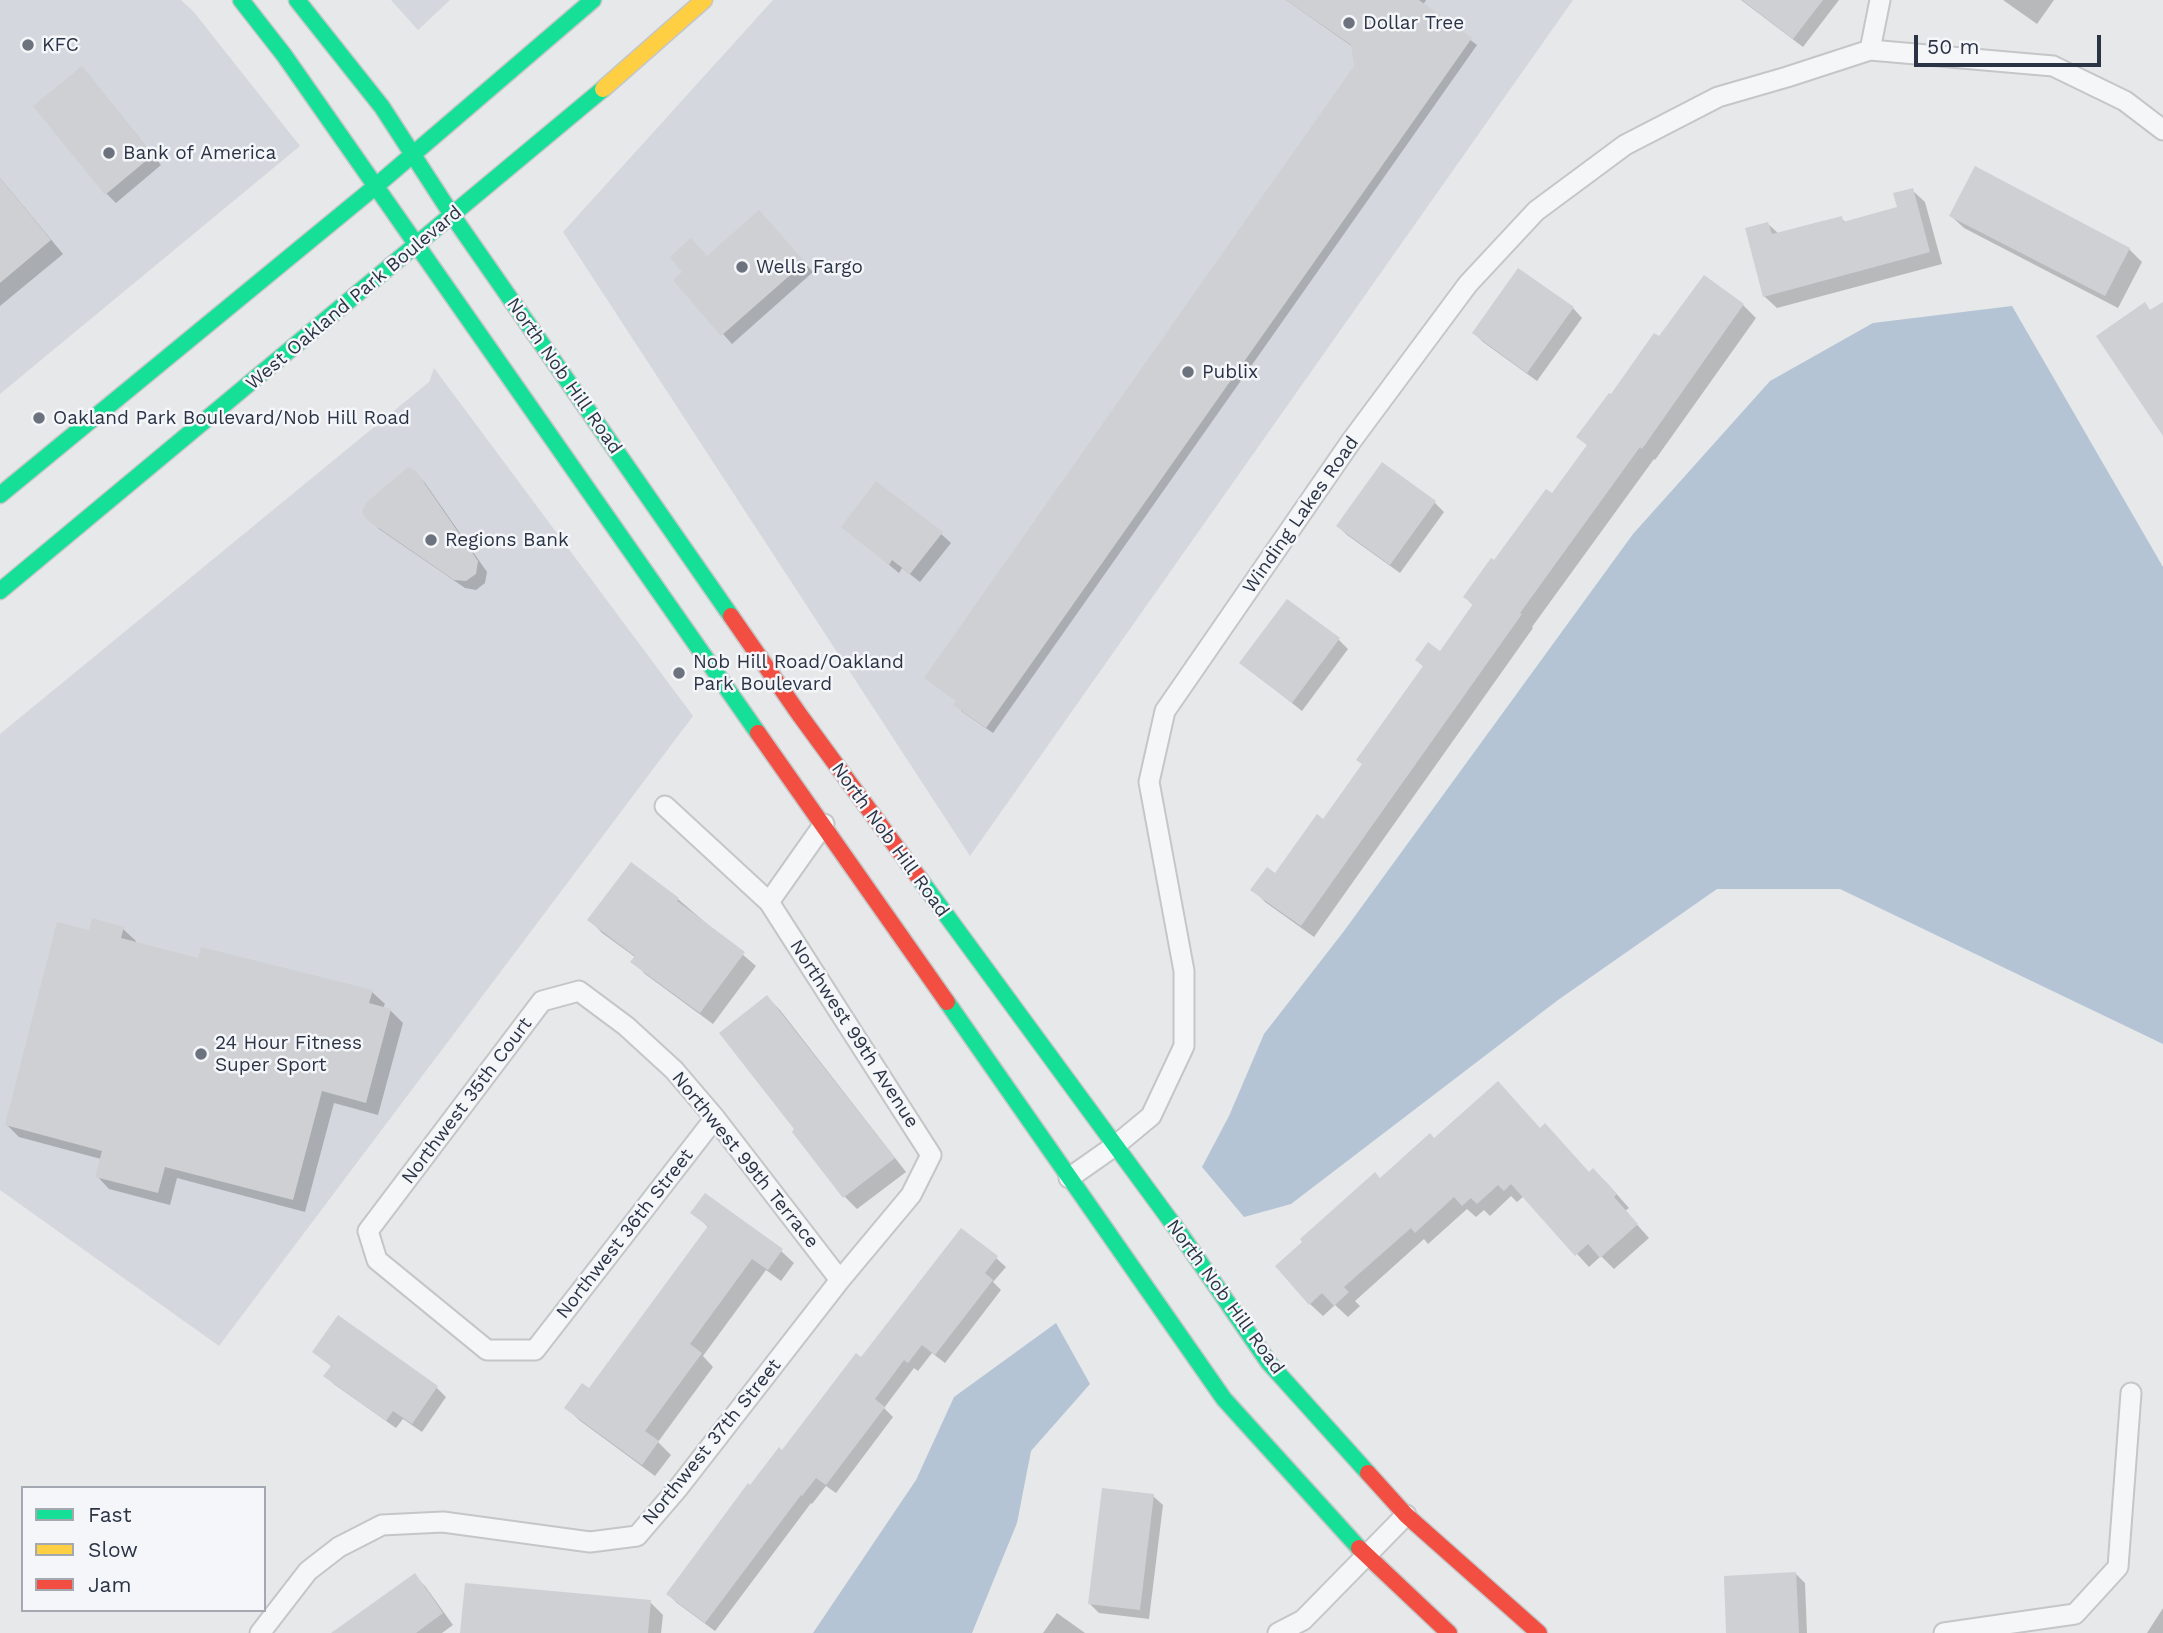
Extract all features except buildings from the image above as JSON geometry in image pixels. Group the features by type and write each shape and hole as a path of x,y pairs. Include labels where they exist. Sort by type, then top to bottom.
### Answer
{"main road":[{"path":"241,0 284,55 418,245 1224,1399 1366,1555 1449,1633"},
{"name":"North Nob Hill Road","path":"297,0 379,103 452,215 799,714 1116,1145 1269,1363 1406,1515 1539,1633"},
{"path":"0,495 376,186 593,0"},
{"name":"West Oakland Park Boulevard","path":"0,591 418,245 620,75 704,0"}],"street":[{"path":"1870,50 1880,0"},
{"name":"Winding Lakes Road","path":"1069,1178 1151,1116 1184,1046 1184,971 1149,782 1165,711 1352,440 1468,284 1536,211 1625,145 1718,97 1870,50 2053,66 2125,101 2163,130"},
{"name":"Northwest 99th Avenue","path":"666,806 769,902 931,1155 912,1195 840,1280"},
{"path":"769,902 824,824"},
{"name":"Northwest 99th Terrace","path":"579,991 626,1026 674,1070 715,1118 840,1280"},
{"name":"Northwest 35th Court","path":"534,1350 487,1350 377,1260 368,1231 542,1002 579,991"},
{"name":"Northwest 36th Street","path":"534,1350 715,1118"},
{"name":"Northwest 37th Street","path":"260,1633 308,1571 340,1546 382,1525 443,1522 590,1542 637,1536 679,1487 840,1280"},
{"path":"1944,1633 2075,1614 2118,1567 2131,1393"},
{"path":"1278,1633 1303,1620 1406,1515"}],"shaded area":[{"path":"0,0 181,0 193,11 300,146 0,394"},
{"path":"391,0 450,0 418,30"},
{"path":"773,0 1573,0 970,856 563,232"},
{"path":"434,368 693,716 219,1346 0,1190 0,734 429,382"}],"water":[{"path":"2012,306 2163,567 2163,1044 1840,889 1717,889 1558,1000 1291,1204 1244,1217 1202,1167 1229,1116 1264,1034 1344,931 1633,534 1770,381 1873,323"},
{"path":"1056,1323 1090,1384 1031,1451 1017,1523 972,1633 813,1633 916,1480 954,1397"}],"traffic: fast":[{"path":"241,0 284,55 758,733"},
{"path":"297,0 382,107 452,215 731,616"},
{"path":"0,495 376,186 593,0"},
{"path":"0,591 603,89"},
{"path":"919,878 1181,1235 1269,1363 1368,1473"},
{"path":"947,1002 1224,1399 1359,1548"}],"traffic: slow":[{"path":"603,89 704,0"}],"traffic: jam":[{"path":"731,616 919,878"},
{"path":"758,733 947,1002"},
{"path":"1368,1473 1406,1515 1539,1633"},
{"path":"1359,1548 1449,1633"}],"place":[{"name":"Dollar Tree","path":"1349,23"},
{"name":"KFC","path":"28,45"},
{"name":"Bank of America","path":"109,153"},
{"name":"Wells Fargo","path":"742,267"},
{"name":"Publix","path":"1188,372"},
{"name":"Oakland Park Boulevard/Nob Hill Road","path":"39,418"},
{"name":"Regions Bank","path":"431,540"},
{"name":"Nob Hill Road/Oakland Park Boulevard","path":"679,673"},
{"name":"24 Hour Fitness Super Sport","path":"201,1054"}]}
